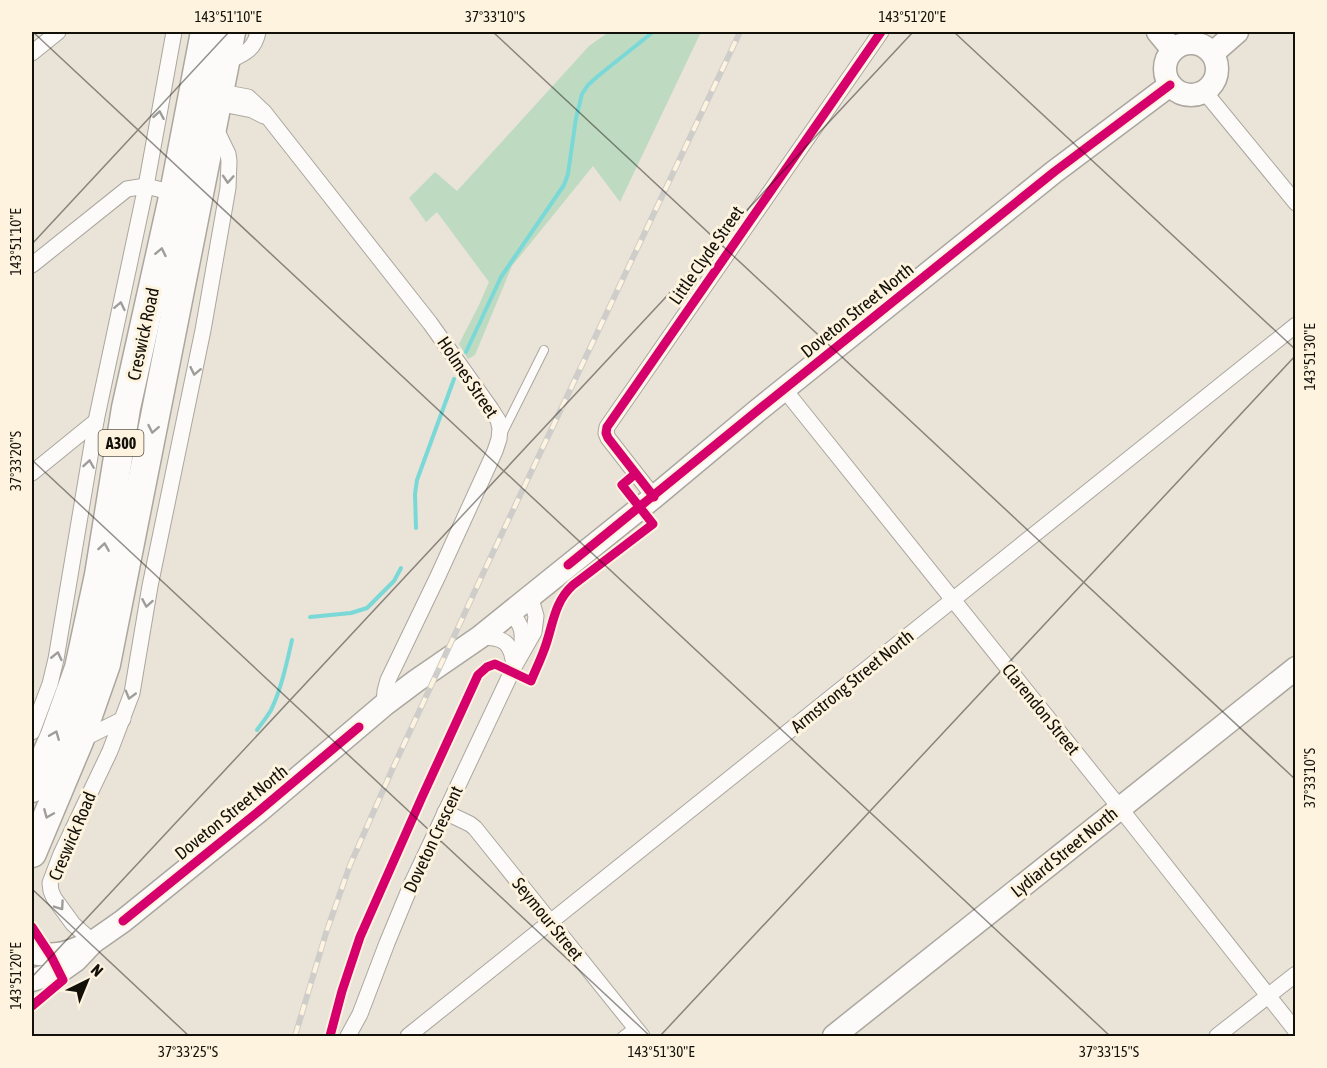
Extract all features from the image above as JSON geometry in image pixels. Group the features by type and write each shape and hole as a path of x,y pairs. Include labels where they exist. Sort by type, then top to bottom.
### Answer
{"highway":[{"name":"Creswick Road","path":"32,854 79,741 121,668 211,102 205,32"},
{"name":"Creswick Road","path":"32,788 55,735 79,668 74,634 101,564 126,408 174,193 225,63 231,32"},
{"path":"70,695 88,677 121,668"}],"main road":[{"path":"1158,32 1173,49"},
{"path":"1213,53 1237,32"},
{"path":"1189,42 1198,43 1213,53 1218,73 1210,87 1194,95 1177,91 1170,85 1164,70 1165,63 1173,49 1189,42"},
{"name":"Doveton Street North","path":"32,952 51,956 70,952 93,942 123,921 259,811 384,705 480,637 1054,172 1170,85"},
{"name":"Lydiard Street North","path":"834,1036 1296,668"},
{"name":"Doveton Street North","path":"32,980 59,972 76,960 93,942"}],"street":[{"path":"32,53 58,32"},
{"name":"Creswick Road","path":"32,732 50,684 74,634 96,421 146,186 174,32"},
{"path":"225,63 250,49 256,41 258,32"},
{"name":"Little Clyde Street","path":"654,496 608,438 606,433 608,427 881,32"},
{"path":"1204,91 1296,203"},
{"name":"Holmes Street","path":"211,102 249,98 269,118 430,323 499,422 498,444 388,680 384,705"},
{"path":"32,265 127,189 146,186 174,193"},
{"name":"Armstrong Street North","path":"408,1036 1296,325"},
{"name":"Clarendon Street","path":"784,389 1120,807 1296,1031"},
{"path":"32,473 96,421"},
{"name":"Doveton Crescent","path":"348,1036 360,1014 411,885 516,663 531,638 535,627 535,612 531,596"},
{"name":"Doveton Crescent","path":"511,612 522,627 522,645 516,663"},
{"path":"480,637 498,638 506,643 516,663"},
{"name":"Creswick Road","path":"93,942 70,921 52,894 50,882 110,751 132,693 121,668"},
{"path":"79,741 123,719"},
{"name":"Seymour Street","path":"445,812 475,828 551,923 633,1033"},
{"path":"1217,1036 1296,974"},
{"name":"Doveton Crescent","path":"359,1036 360,1014"}],"lane":[{"path":"498,444 544,350"}],"green space":[{"path":"609,32 701,32 620,202 593,166 512,266 475,355 468,359 459,344 489,282 437,212 426,222 409,198 435,172 457,191 589,46"}],"waterway":[{"path":"466,352 501,277 564,185 582,94 598,76 653,32"},
{"path":"416,528 417,480 454,379"},
{"path":"310,617 351,613 367,608 394,581 401,568"},
{"path":"257,730 275,702 292,640"}],"railway":[{"path":"295,1036 326,933 350,865 392,770 740,32"}],"cycle path":[{"path":"654,497 608,438 607,427 881,32"},
{"path":"568,565 1054,172 1170,85"},
{"path":"330,1036 360,937 478,675 487,667 495,664 531,681 544,650 557,607 566,592 653,524 622,485 635,474"},
{"path":"123,921 359,727"},
{"path":"32,927 63,980 32,1006"}]}
